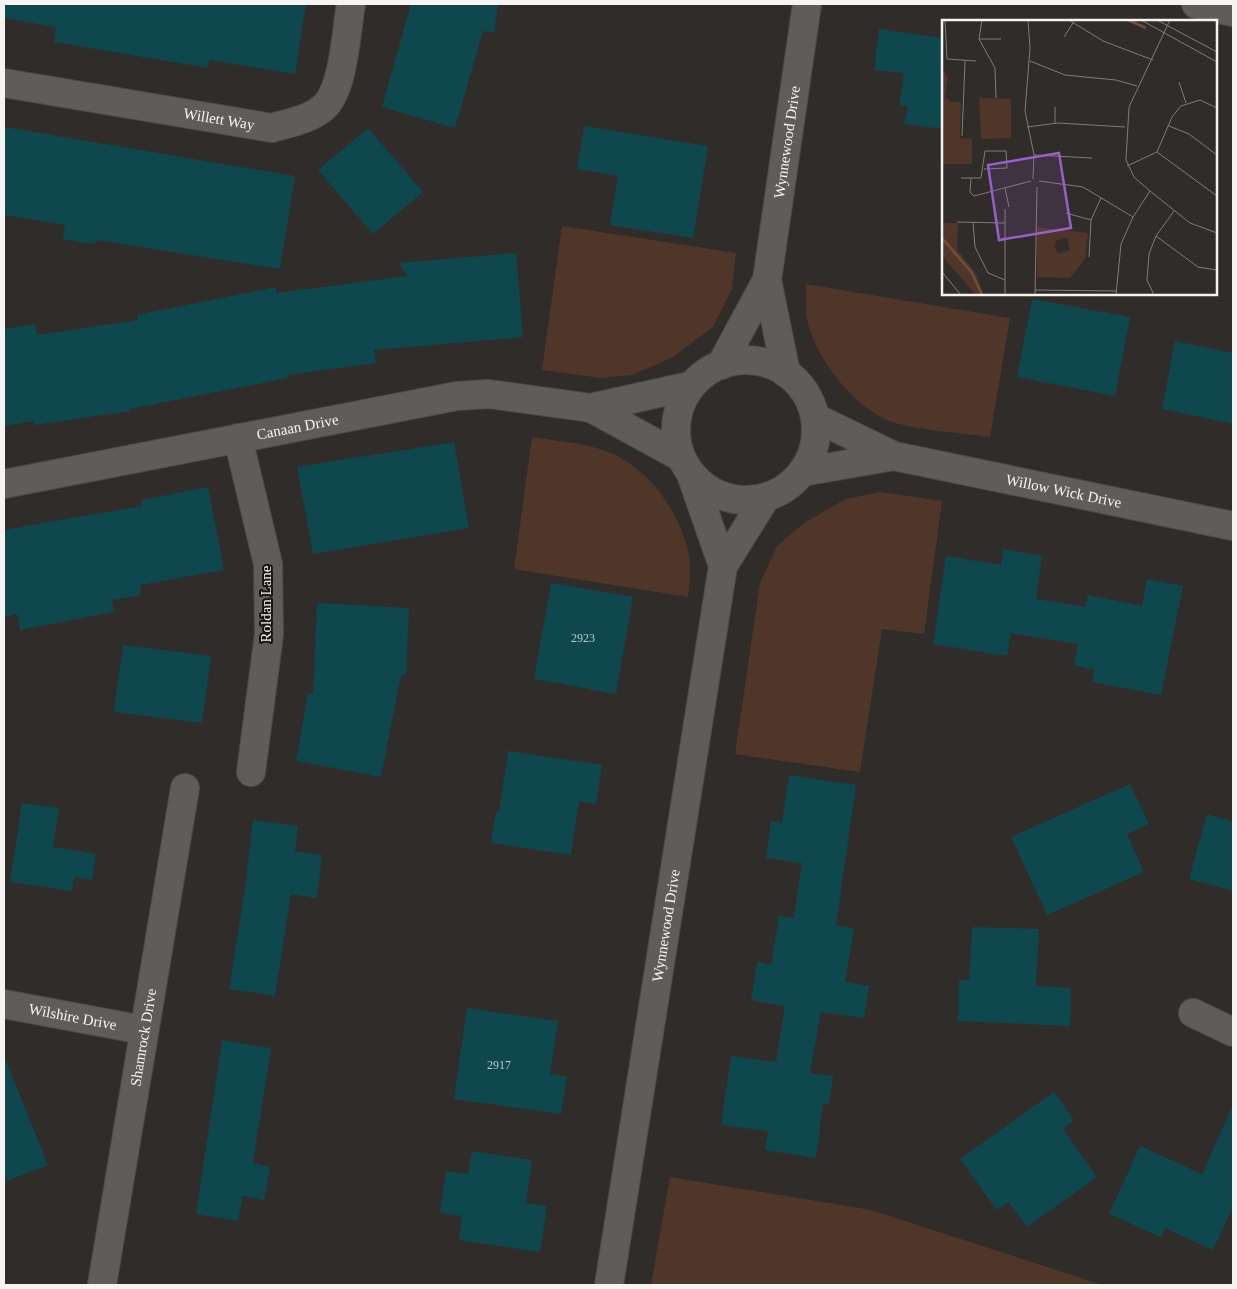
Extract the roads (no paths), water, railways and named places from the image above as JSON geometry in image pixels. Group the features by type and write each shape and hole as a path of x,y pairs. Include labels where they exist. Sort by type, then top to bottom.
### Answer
{"street":[{"name":"Willett Way","path":"4,83 272,128 303,119 325,106 337,86 351,4"},
{"name":"Wynnewood Drive","path":"786,373 767,280 807,4"},
{"path":"1196,4 1233,12"},
{"name":"Wynnewood Drive","path":"721,365 767,280"},
{"name":"Wynnewood Drive","path":"686,466 711,492 734,500 756,500 778,493 796,480 810,462 816,441 816,418 809,397 795,379 776,366 755,360 730,361 708,370 690,386 678,408 675,432 686,466 724,566"},
{"name":"Canaan Drive","path":"4,484 456,396 489,394 591,408 690,386"},
{"name":"Canaan Drive","path":"591,408 686,466"},
{"name":"Willow Wick Drive","path":"816,418 894,456 1233,526"},
{"name":"Roldan Lane","path":"238,438 268,573 269,634 251,772"},
{"name":"Willow Wick Drive","path":"802,472 894,456"},
{"name":"Wynnewood Drive","path":"609,1285 724,566 766,497"},
{"name":"Shamrock Drive","path":"102,1285 143,1030 185,788"},
{"name":"Wilshire Drive","path":"4,1004 143,1030"},
{"path":"1193,1013 1233,1032"}]}
